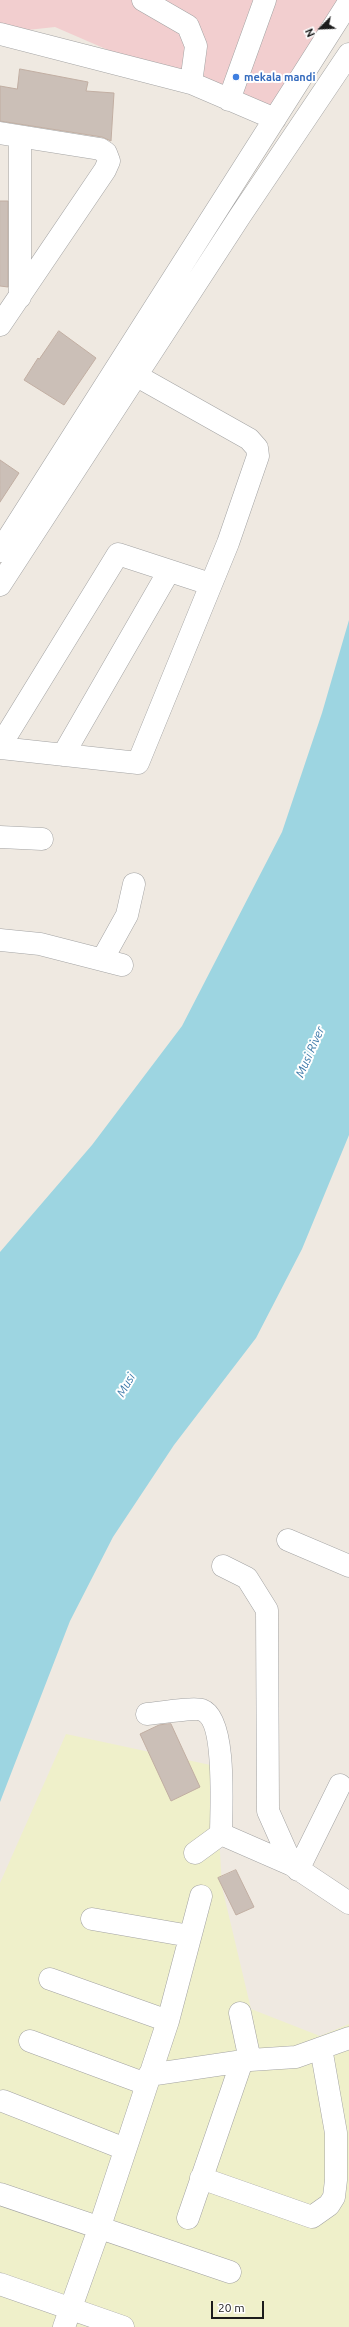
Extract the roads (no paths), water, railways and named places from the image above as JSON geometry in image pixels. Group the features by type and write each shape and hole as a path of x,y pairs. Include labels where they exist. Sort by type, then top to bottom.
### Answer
{"street":[{"path":"143,0 188,26 196,46 191,83"},
{"path":"229,100 265,0"},
{"path":"1,549 349,2"},
{"path":"0,34 191,83 275,119"},
{"path":"0,585 240,216 349,54"},
{"path":"0,325 20,297 105,170 109,161 106,153 100,149 10,135 20,297"},
{"path":"137,376 217,419 249,439 257,448 258,456 228,544 210,584 138,763 0,747 118,554 210,584"},
{"path":"63,755 169,571"},
{"path":"0,837 42,839"},
{"path":"0,940 40,944 112,962 127,915 134,884"},
{"path":"288,1540 349,1566"},
{"path":"222,1566 247,1578 267,1610 268,1811 295,1867"},
{"path":"147,1714 202,1709 210,1715 216,1729 222,1776 221,1834"},
{"path":"295,1867 340,1785"},
{"path":"221,1834 295,1867 349,1903"},
{"path":"195,1853 221,1834"},
{"path":"67,2318 99,2229 168,2021 201,1896"},
{"path":"92,1919 190,1936"},
{"path":"50,1979 168,2021"},
{"path":"188,2218 201,2178 246,2060 240,2013"},
{"path":"30,2040 148,2080 246,2060 296,2057 349,2038"},
{"path":"201,2178 312,2217 329,2205 334,2197 336,2180 336,2133 321,2048"},
{"path":"3,2101 125,2149"},
{"path":"0,2194 99,2229 230,2272"},
{"path":"0,2284 67,2318 123,2327"}],"water":[{"path":"349,620 349,1135 302,1249 256,1338 174,1445 113,1537 70,1621 0,1802 0,1252 92,1145 182,1026 282,832 322,713"}],"place":[{"name":"mekala mandi","path":"236,77"}],"water label":[{"name":"Musi River","path":"310,1052"},
{"name":"Musi","path":"126,1385"}]}
